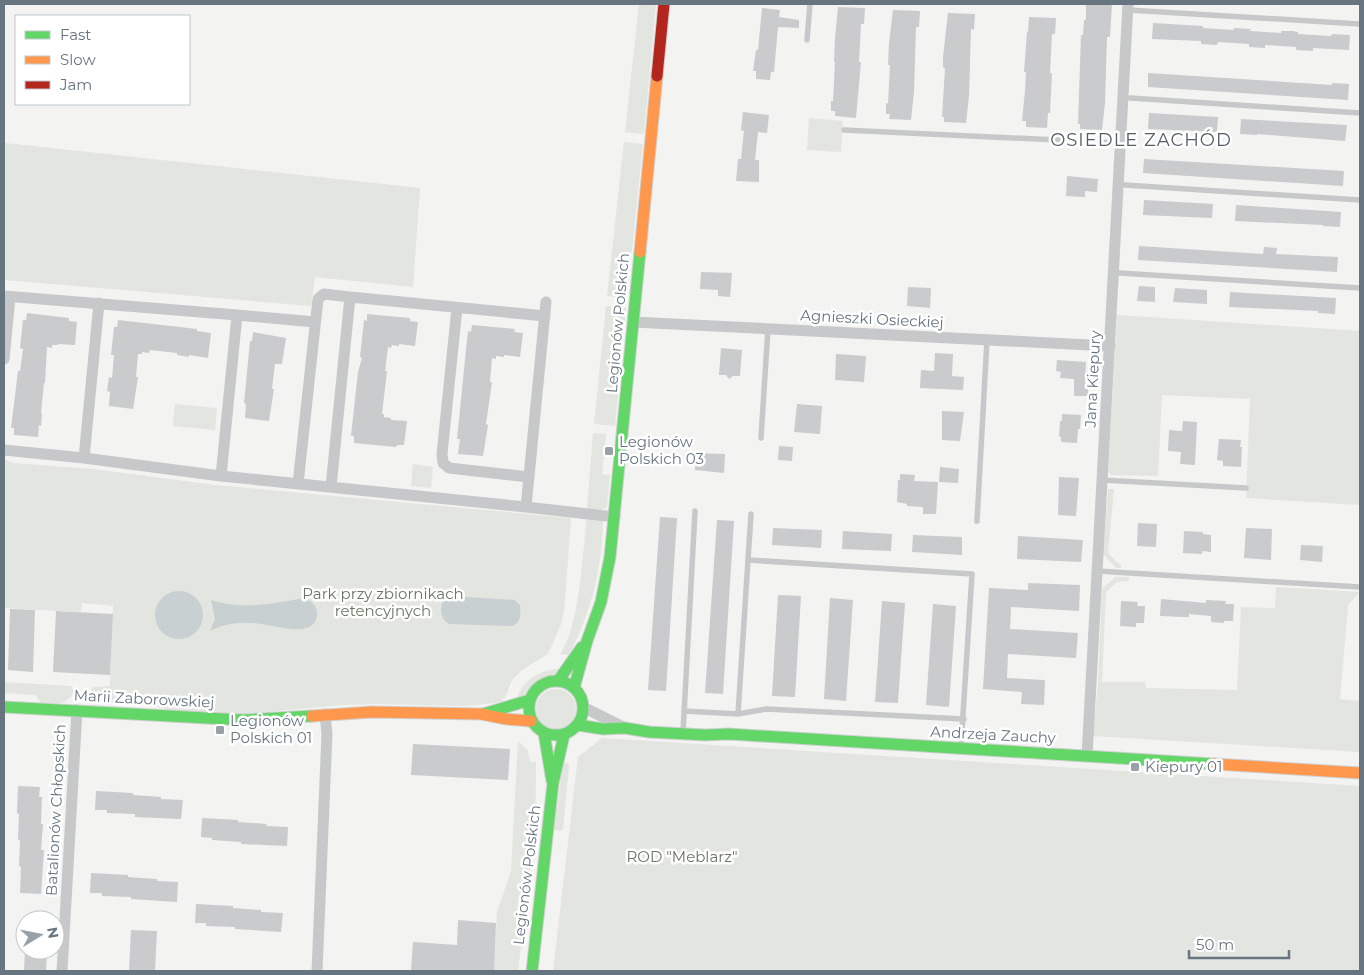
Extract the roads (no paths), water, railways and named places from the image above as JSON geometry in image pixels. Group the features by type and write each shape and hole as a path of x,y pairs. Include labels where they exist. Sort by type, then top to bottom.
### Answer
{"street":[{"name":"Legionów Polskich","path":"574,688 586,641 600,602 610,557 664,4"},
{"name":"Jana Kiepury","path":"1088,756 1128,7"},
{"path":"298,484 315,322 318,299 321,296 328,294 545,316"},
{"path":"4,359 7,296 315,322"},
{"path":"331,487 350,297"},
{"path":"526,507 546,302"},
{"path":"84,458 99,303"},
{"path":"457,308 442,454 443,462 449,468 529,477"},
{"path":"221,476 237,315"},
{"name":"Agnieszki Osieckiej","path":"633,322 1110,346"},
{"path":"4,450 84,458 221,476 615,517"},
{"name":"Legionów Polskich","path":"558,681 586,641"},
{"path":"558,681 567,683 574,688 579,694 583,707 578,725 564,735 551,735 537,728 531,721 528,707 534,692 541,685 558,681"},
{"path":"481,714 530,700"},
{"name":"Marii Zaborowskiej","path":"4,707 243,720 372,712 481,714"},
{"name":"Andrzeja Zauchy","path":"583,707 625,728"},
{"name":"Batalionów Chłopskich","path":"62,971 77,710"},
{"path":"317,971 327,734 325,714"},
{"path":"481,714 531,721"},
{"name":"Andrzeja Zauchy","path":"578,725 603,729 625,728 649,732 730,734 1360,773"},
{"name":"Legionów Polskich","path":"544,733 553,783"},
{"name":"Legionów Polskich","path":"532,971 553,783 564,735"}],"lane":[{"path":"807,40 810,4"},
{"path":"1128,7 1359,24"},
{"path":"1130,98 1360,113"},
{"path":"844,130 1121,143"},
{"path":"1125,186 1360,200"},
{"path":"1119,273 1360,288"},
{"path":"761,438 768,328"},
{"path":"977,521 987,340"},
{"path":"1102,480 1246,488"},
{"path":"682,734 695,511"},
{"path":"738,714 751,514"},
{"path":"748,560 972,574 961,748"},
{"path":"1098,571 1360,587"},
{"path":"684,710 738,714 766,709 964,720"}],"place":[{"name":"Legionów Polskich 03","path":"609,451"},
{"name":"Legionów Polskich 01","path":"220,730"},
{"name":"Kiepury 01","path":"1135,767"}],"district":[{"name":"OSIEDLE ZACHÓD","path":"1141,140"}],"park label":[{"name":"Park przy zbiornikach retencyjnych","path":"383,602"},
{"name":"ROD \"Meblarz\"","path":"682,857"}]}
